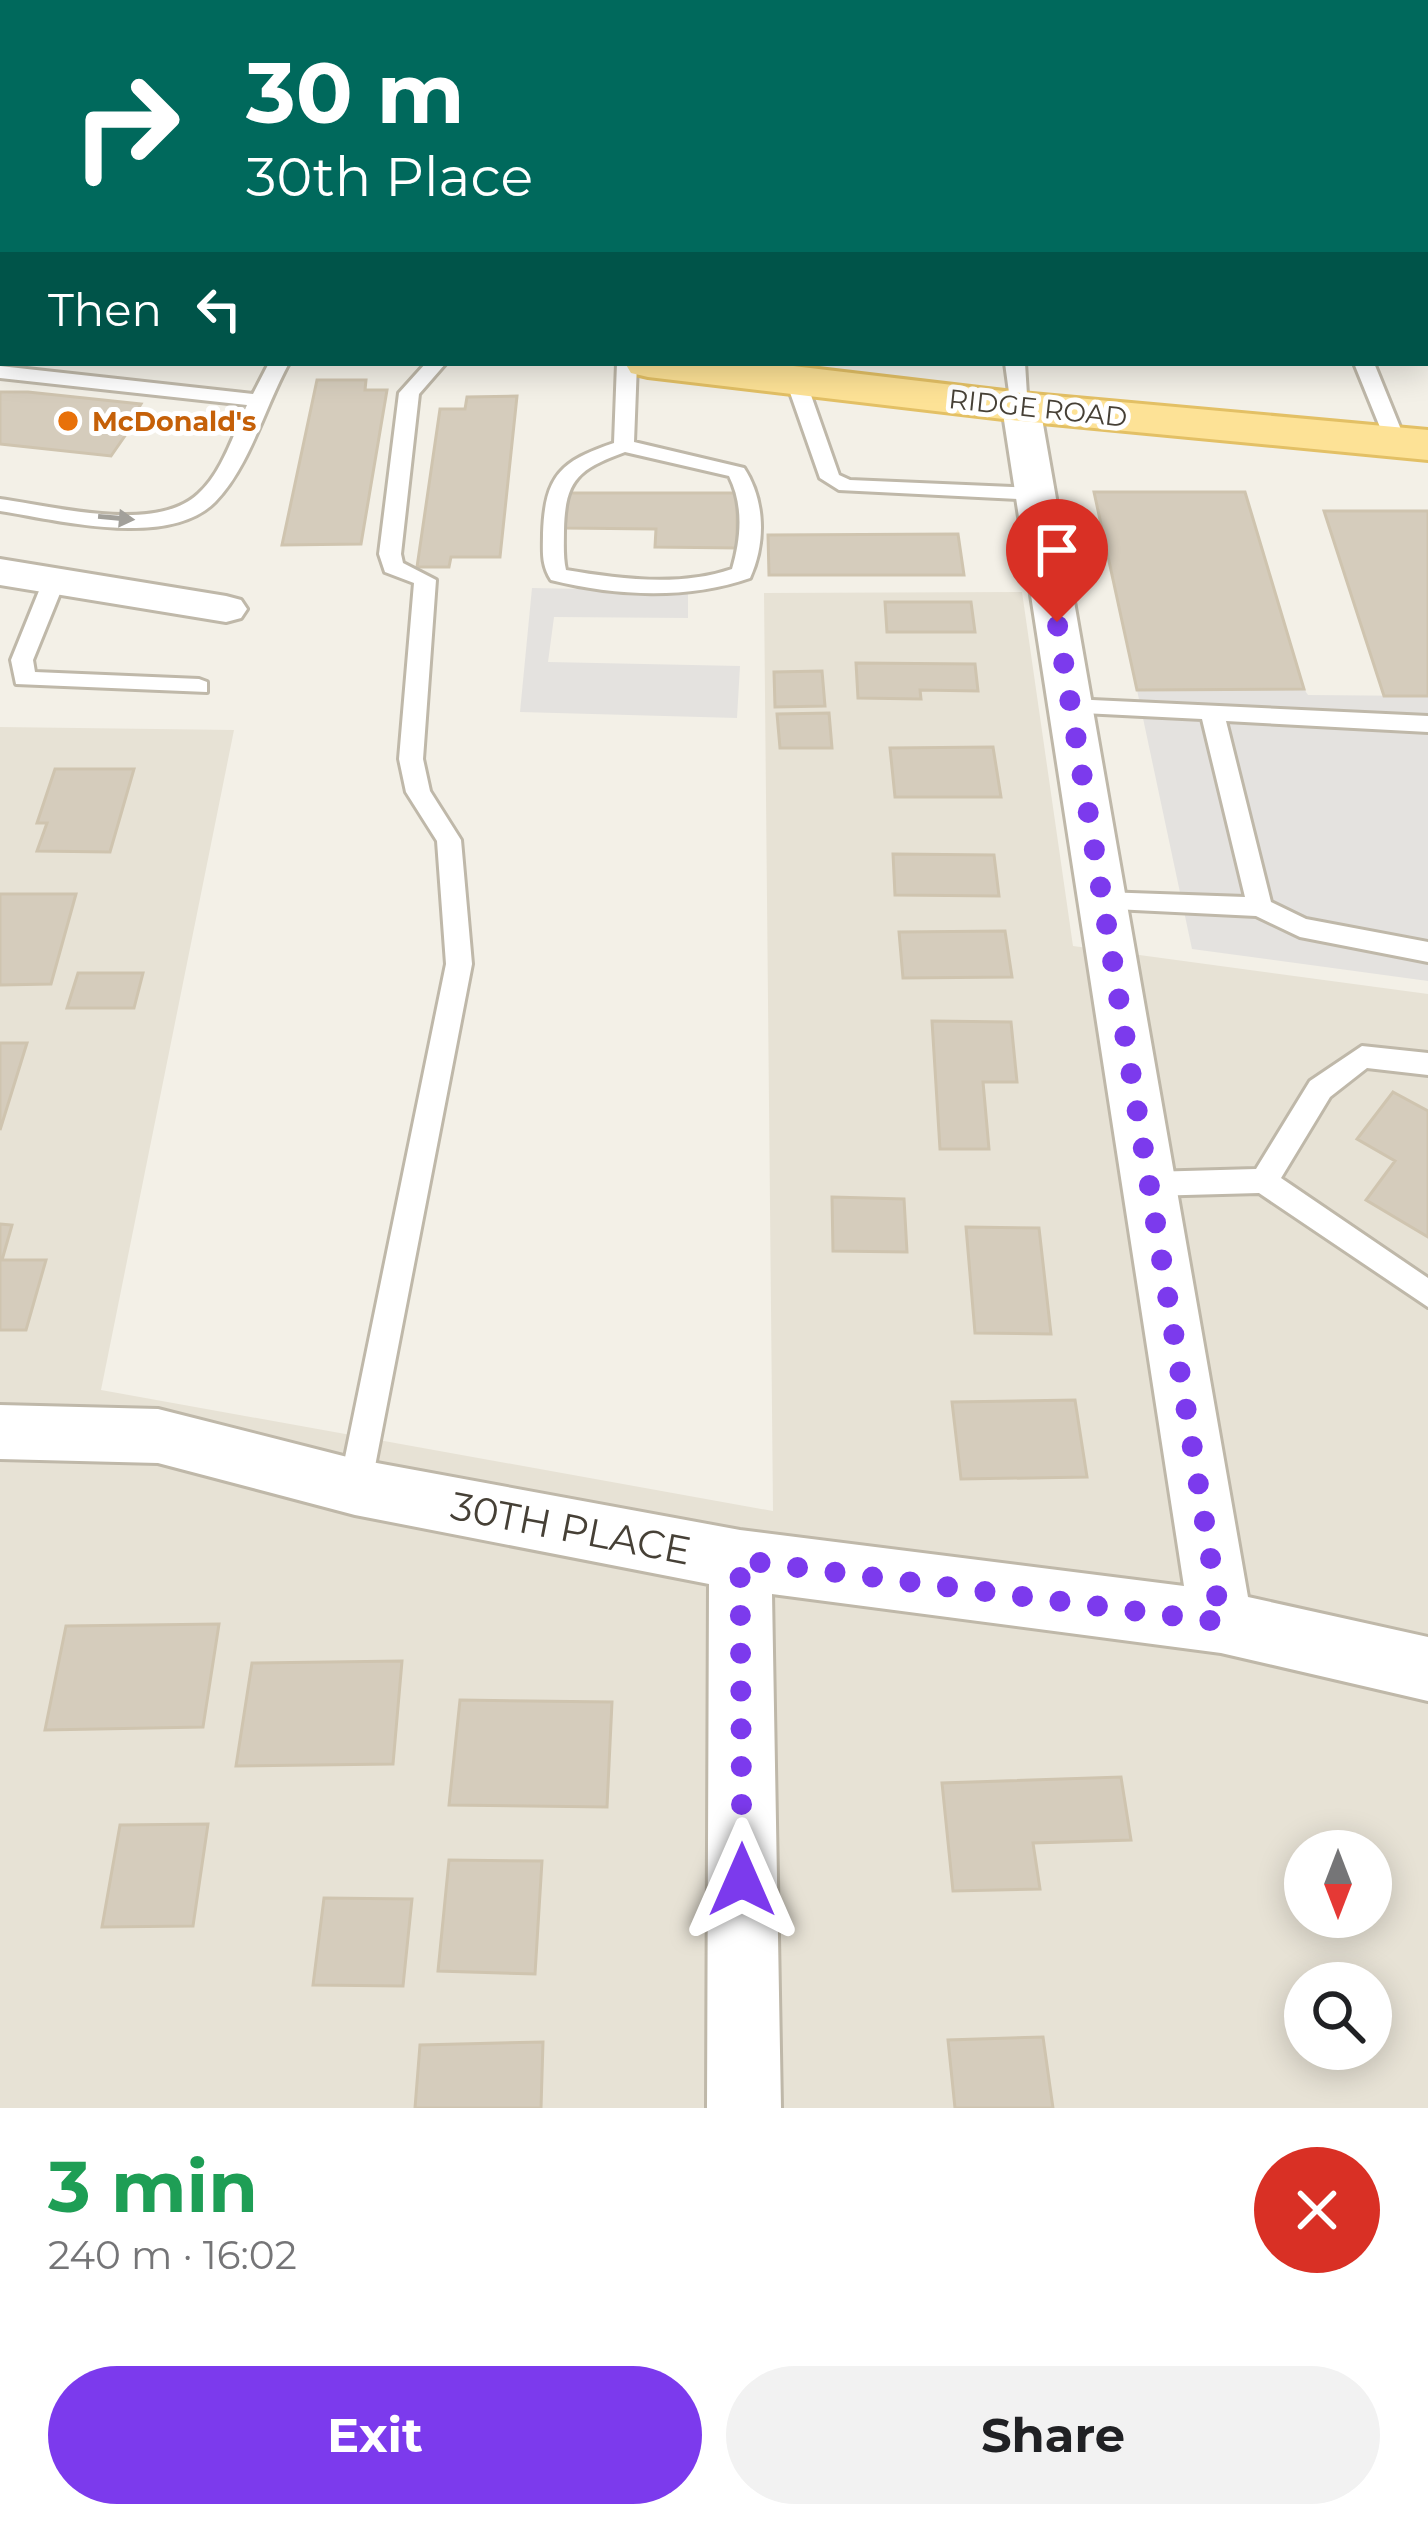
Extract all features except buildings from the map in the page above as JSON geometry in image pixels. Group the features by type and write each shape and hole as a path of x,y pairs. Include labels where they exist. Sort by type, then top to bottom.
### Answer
{"main road":[{"name":"RIDGE ROAD","path":"673,366 796,381 1018,385 1412,444"}],"street":[{"path":"1018,385 1221,1622"},
{"path":"0,572 226,609"},
{"name":"30TH PLACE","path":"0,1432 158,1436 355,1487 740,1560 1221,1622 1428,1670"},
{"path":"740,1560 744,2108"}],"lane":[{"path":"0,505 127,520 183,514 208,498 277,366"},
{"path":"355,1487 459,964 449,840 418,791 411,759 425,580 393,567 390,554 409,393 433,366"},
{"path":"625,446 627,366"},
{"path":"1366,366 1412,444"},
{"path":"0,372 256,400"},
{"path":"796,381 830,478 846,486 1036,494"},
{"path":"625,446 737,472 748,486 748,551 742,573 722,582 599,584 559,575 554,566 556,487 582,459 625,446"},
{"path":"55,581 22,660 24,679 199,687"},
{"path":"1071,707 1428,724"},
{"path":"1212,712 1260,907"},
{"path":"1103,901 1260,907 1300,927 1428,952"},
{"path":"1264,1181 1320,1089 1362,1057 1428,1064"},
{"path":"1149,1184 1264,1181 1428,1294"}],"shaded area":[{"path":"532,588 688,591 688,618 554,617 548,662 740,666 737,718 520,712"},
{"path":"1022,592 1073,946 1428,994 1428,2108 0,2108 0,727 234,730 101,1390 773,1511 764,593"},
{"path":"1304,689 1308,695 1428,696 1428,981 1192,949 1137,690"}],"place":[{"name":"McDonald's","path":"68,421"}],"route":[{"path":"742,1880 740,1560 1221,1622 1057,622"}]}
